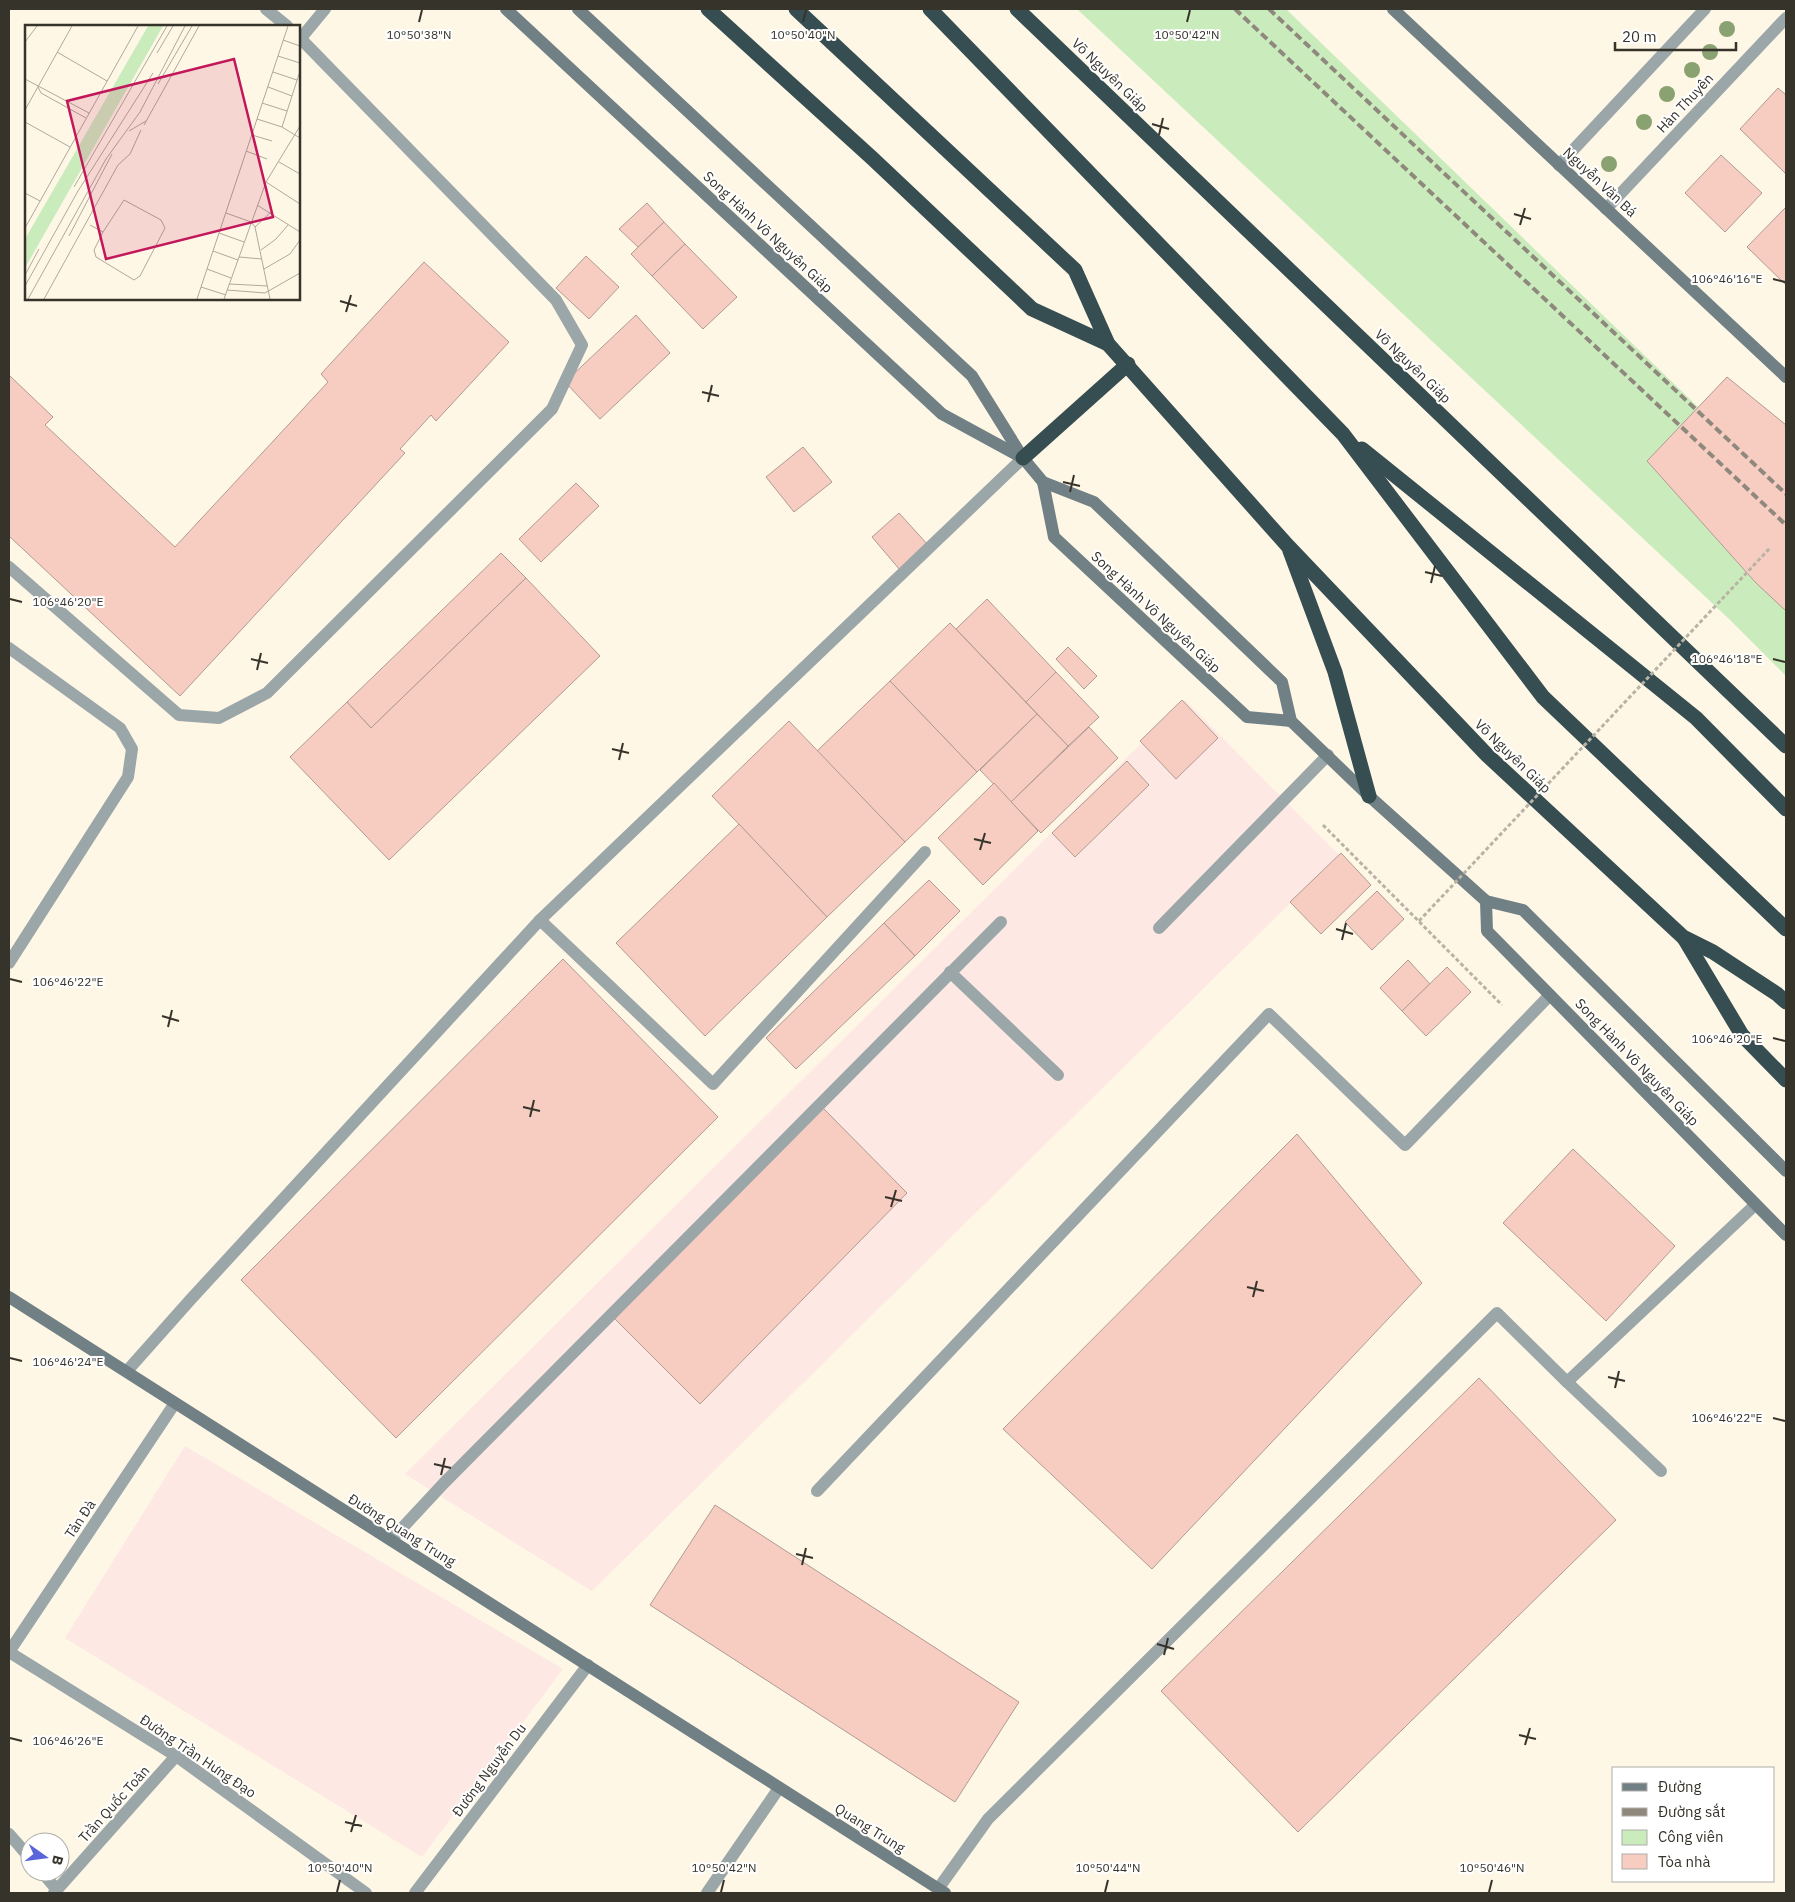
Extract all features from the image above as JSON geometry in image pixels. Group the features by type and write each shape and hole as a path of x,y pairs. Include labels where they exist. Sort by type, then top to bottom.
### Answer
{"highway":[{"name":"Võ Nguyên Giáp","path":"708,9 872,158 1032,309 1108,344 1128,364 1288,545 1487,755 1683,937 1742,1035 1786,1080"},
{"name":"Võ Nguyên Giáp","path":"796,9 1075,270 1108,344"},
{"path":"930,9 1343,434 1543,697 1786,929"},
{"name":"Võ Nguyên Giáp","path":"1017,9 1786,746"},
{"path":"1023,458 1128,364"},
{"path":"1343,434 1696,718 1786,809"},
{"path":"1288,545 1335,672 1369,796"},
{"name":"Võ Nguyên Giáp","path":"1683,937 1713,952 1777,994 1786,1002"}],"main road":[{"name":"Song Hành Võ Nguyên Giáp","path":"506,9 942,414 1023,458"},
{"name":"Song Hành Võ Nguyên Giáp","path":"578,9 972,376 1023,458 1042,482 1054,537 1247,717 1291,720 1369,796 1486,901 1523,910 1786,1171"},
{"name":"Nguyễn Văn Bá","path":"1393,9 1786,377"},
{"path":"1042,482 1094,502 1282,682 1291,720"},
{"name":"Song Hành Võ Nguyên Giáp","path":"1486,901 1487,931 1786,1235"},
{"name":"Đường Quang Trung","path":"9,1297 779,1788"},
{"name":"Quang Trung","path":"779,1788 939,1892"}],"street":[{"path":"266,9 286,25"},
{"path":"9,566 179,715 219,718 267,693 552,409 582,345 556,300 300,38 325,9"},
{"path":"1559,165 1705,9"},
{"name":"Hàn Thuyên","path":"1606,209 1786,18"},
{"path":"126,1371 540,920 1023,458"},
{"path":"9,648 120,728 132,749 128,777 9,963"},
{"path":"1159,928 1328,755"},
{"path":"540,920 713,1084 925,852"},
{"path":"391,1540 444,1483 1001,922"},
{"path":"950,972 1058,1075"},
{"path":"816,1491 1268,1014 1405,1146 1550,995"},
{"path":"1567,1382 1756,1205"},
{"path":"939,1892 988,1819 1497,1313 1661,1471"},
{"name":"Tản Đà","path":"9,1652 175,1403"},
{"name":"Đường Trần Hưng Đạo","path":"9,1652 176,1756 366,1893"},
{"name":"Đường Nguyễn Du","path":"414,1893 588,1665"},
{"name":"Trần Quốc Toản","path":"56,1892 176,1756"},
{"path":"707,1893 779,1788"},
{"path":"9,1834 20,1847"}],"path":[{"path":"1419,921 1770,548"},
{"path":"1323,825 1506,1009"}],"shaded area":[{"path":"1185,700 1339,855 592,1591 405,1474"},
{"path":"185,1446 563,1669 422,1857 65,1638"}],"green space":[{"path":"1077,9 1286,9 1786,492 1786,676 1728,618"}],"building":[{"path":"1778,88 1786,95 1786,174 1740,129"},
{"path":"1721,155 1762,193 1725,232 1685,193"},
{"path":"647,203 664,222 638,247 619,229"},
{"path":"1786,207 1786,285 1747,247"},
{"path":"664,222 685,244 652,276 631,254"},
{"path":"685,244 737,297 703,329 652,276"},
{"path":"586,256 619,287 589,319 556,288"},
{"path":"424,262 509,342 436,421 431,415 400,449 405,453 180,696 9,536 9,375 53,417 45,425 175,547 328,382 321,374"},
{"path":"636,315 670,353 600,419 565,382"},
{"path":"1727,377 1786,425 1786,611 1756,583 1647,461"},
{"path":"803,447 832,482 794,512 766,477"},
{"path":"576,483 599,506 541,562 519,539"},
{"path":"899,513 928,545 900,570 872,537"},
{"path":"501,553 526,578 371,728 347,702"},
{"path":"526,578 600,656 389,860 290,757 347,702 371,728"},
{"path":"987,599 1056,672 1026,702 956,629"},
{"path":"950,623 1037,714 977,772 890,681"},
{"path":"1068,647 1097,676 1084,689 1056,659"},
{"path":"1056,672 1099,717 1068,746 1026,702"},
{"path":"890,681 977,772 905,842 817,751"},
{"path":"1182,700 1218,738 1176,779 1140,741"},
{"path":"1037,714 1068,746 1011,802 980,770"},
{"path":"789,721 905,842 827,917 712,796"},
{"path":"1089,727 1118,758 1041,833 1011,802"},
{"path":"1127,761 1149,785 1075,857 1052,833"},
{"path":"994,783 1038,831 983,885 938,838"},
{"path":"739,824 827,917 705,1036 616,943"},
{"path":"1341,853 1371,885 1321,934 1290,902"},
{"path":"929,880 960,911 915,956 884,923"},
{"path":"1377,891 1404,919 1372,950 1345,922"},
{"path":"884,923 915,956 796,1069 766,1038"},
{"path":"563,959 718,1117 396,1438 241,1280"},
{"path":"1408,960 1430,984 1402,1011 1380,988"},
{"path":"1447,967 1471,992 1426,1036 1402,1011"},
{"path":"822,1107 907,1193 700,1404 614,1318"},
{"path":"1297,1134 1422,1283 1152,1569 1003,1429"},
{"path":"1573,1149 1675,1246 1606,1321 1503,1223"},
{"path":"1479,1378 1616,1520 1298,1832 1161,1691"},
{"path":"715,1505 1019,1702 955,1802 650,1605"}],"railway":[{"path":"1235,9 1786,525"},
{"path":"1269,9 1786,494"}]}
